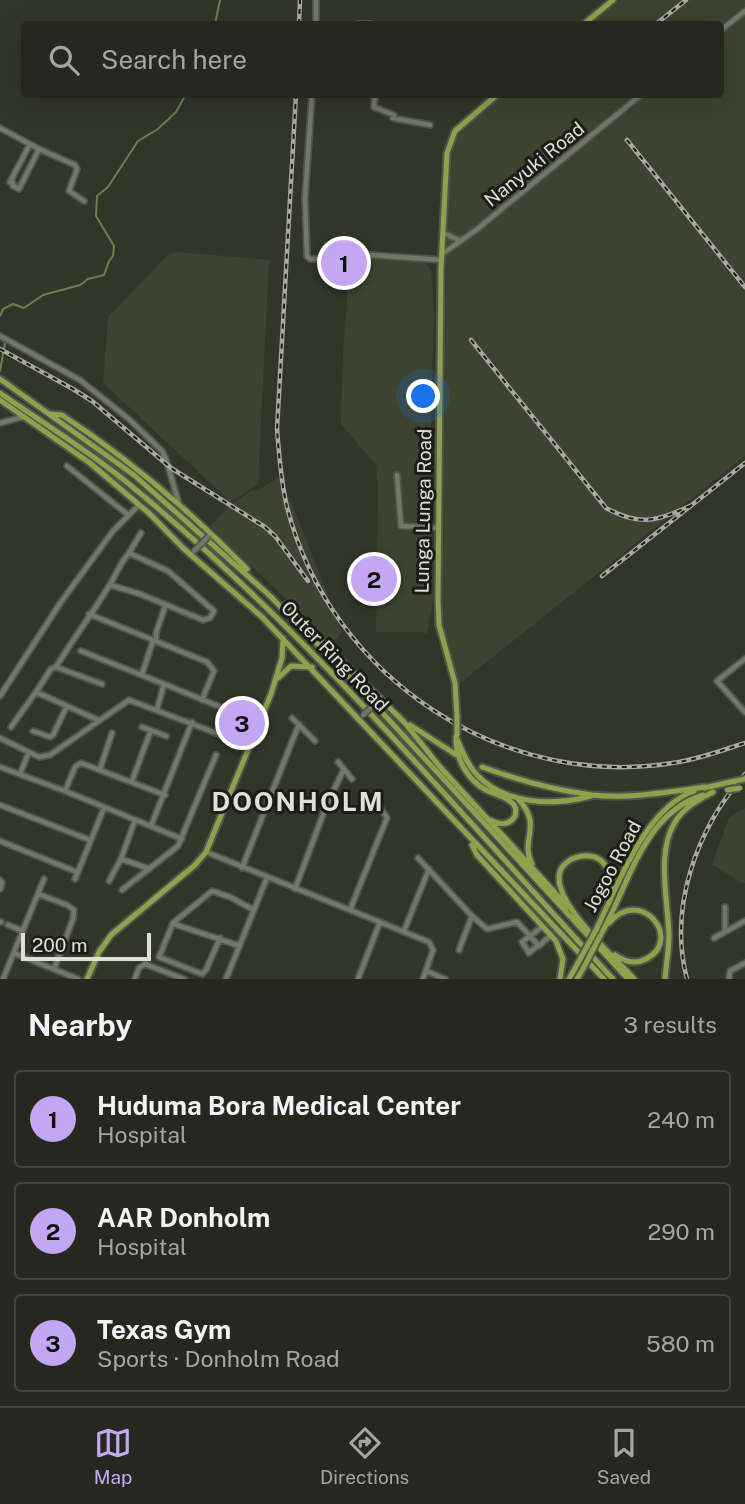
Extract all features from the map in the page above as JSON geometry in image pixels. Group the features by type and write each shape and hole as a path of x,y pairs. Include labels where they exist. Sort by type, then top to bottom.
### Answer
{"main road":[{"path":"588,21 613,0"},
{"name":"Lunga Lunga Road","path":"488,819 500,824 509,822 515,816 515,806 481,787 467,772 458,755 455,683 439,625 438,528 446,164 450,141 466,121 493,98"},
{"name":"Outer Ring Road","path":"0,379 94,444 159,495 288,612 628,979"},
{"name":"Outer Ring Road","path":"0,393 17,408 127,482 264,604 329,670 613,979"},
{"path":"0,400 17,408"},
{"name":"Outer Ring Road","path":"17,408 24,417 90,463 139,505 284,638 604,979"},
{"name":"Outer Ring Road","path":"51,414 62,415 97,438 184,510 378,701 404,722 440,767 635,979"},
{"path":"87,979 99,952 111,935 195,865 206,852 276,680 284,638"},
{"path":"276,680 291,666 312,667"},
{"path":"404,722 455,754"},
{"name":"Lunga Lunga Road","path":"456,736 477,775 492,787 536,802 581,799 594,795"},
{"path":"482,767 532,784 594,795 648,794 705,787"},
{"name":"Jogoo Road","path":"599,933 609,903 651,824 669,805 688,793 705,787 745,779"},
{"name":"Jogoo Road","path":"569,979 581,965 657,825 678,805 713,792 742,787"},
{"path":"665,979 669,937 665,878 669,834 675,821 688,806 713,792"},
{"path":"516,797 531,819 528,854 537,873"},
{"path":"465,833 477,855 560,948 563,959 560,979"},
{"path":"568,907 558,885 559,872 570,860 585,855 600,861 610,874 612,890 609,903"},
{"path":"599,933 614,917 632,910 650,915 659,926 660,945 649,958 630,962 610,952"},
{"path":"557,919 576,950"},
{"name":"Jogoo Road","path":"577,979 581,965"}],"street":[{"path":"316,0 316,21"},
{"path":"724,28 745,11"},
{"path":"312,98 304,198 307,256 310,259 371,255 442,257"},
{"path":"375,98 374,107 394,115 393,118 430,125"},
{"name":"Nanyuki Road","path":"442,257 637,98"},
{"path":"0,128 75,165 78,169 69,191 84,201"},
{"path":"30,144 10,182 13,186 19,189 39,149"},
{"path":"443,233 462,242"},
{"path":"0,336 91,388 130,420 162,452 171,468 178,501 184,510"},
{"path":"0,423 24,417"},
{"path":"67,466 127,514"},
{"path":"397,475 401,526 438,528"},
{"path":"0,696 61,603 127,514 139,505"},
{"path":"11,727 51,669 56,667 141,533"},
{"path":"192,553 209,535"},
{"path":"110,585 140,594 203,620 210,618 215,611 167,571 129,553"},
{"path":"142,674 165,606"},
{"path":"89,614 198,657 213,667 213,676 202,700"},
{"path":"81,651 228,710"},
{"path":"745,659 718,681 745,712"},
{"path":"56,667 102,684"},
{"path":"157,709 164,684"},
{"path":"36,692 98,720"},
{"path":"0,738 39,757 50,755 129,700 250,746"},
{"path":"361,717 378,701"},
{"path":"33,731 50,737 67,706"},
{"path":"292,718 315,741"},
{"path":"151,826 192,722"},
{"path":"242,868 299,724"},
{"path":"142,727 166,736"},
{"path":"132,781 151,730"},
{"path":"100,769 112,733"},
{"path":"20,774 29,752"},
{"path":"121,890 178,846 216,755"},
{"path":"338,762 352,779"},
{"path":"65,791 77,764 84,763 165,795"},
{"path":"0,767 182,839"},
{"path":"295,889 327,804 344,769"},
{"path":"0,804 90,840"},
{"path":"350,910 387,818 379,806"},
{"path":"75,878 104,808"},
{"path":"109,881 121,859 135,820"},
{"path":"0,841 77,872"},
{"path":"206,852 432,945 433,950 423,979"},
{"path":"418,858 487,929 517,922 537,946"},
{"path":"121,859 150,869"},
{"path":"404,932 429,869"},
{"path":"226,979 267,878"},
{"path":"3,979 44,879"},
{"path":"0,880 0,890"},
{"path":"220,939 206,971 202,974 159,957 173,923 212,891 254,910"},
{"path":"38,894 74,910 74,919 54,969"},
{"path":"725,907 725,932"},
{"path":"459,950 472,916"},
{"path":"714,938 745,921"},
{"path":"358,979 380,922"},
{"path":"173,923 240,946"},
{"path":"8,925 23,931"},
{"path":"543,926 522,942 527,951 529,953 551,935"},
{"path":"14,953 78,979"},
{"path":"729,979 730,971 745,963"},
{"path":"135,979 139,968 145,964 184,979"},
{"path":"426,971 444,979"}],"shaded area":[{"path":"620,0 745,0 745,456 459,684 442,628 447,163 455,137 497,98 724,98 724,21 593,21"},
{"path":"177,252 269,260 258,484 231,502 103,383 108,317 167,256"},
{"path":"350,258 424,262 431,270 434,317 431,394 433,601 427,634 376,632 376,465 341,424"},
{"path":"281,476 342,632 332,644 210,526 233,503"},
{"path":"745,808 745,883 742,883 712,864 729,818"}],"waterway":[{"path":"216,21 220,0"},
{"path":"0,316 3,309 13,304 24,308 43,295 104,275 113,256 114,246 96,216 97,196 108,187 138,141 158,129 176,112 184,98"},
{"path":"0,371 5,343 1,339"}],"railway":[{"path":"299,21 300,0"},
{"path":"660,21 686,0"},
{"path":"296,98 277,429 287,507 309,569 342,624 384,671 434,711 490,740 550,759 614,767 679,762 745,743"},
{"path":"627,140 745,287"},
{"path":"471,340 606,508 629,518 649,520 692,505"},
{"path":"0,349 92,401 171,468 265,527 275,536 308,581"},
{"path":"602,576 745,463"},
{"path":"687,979 681,924 691,870 713,819 745,774"}],"place":[{"name":"Huduma Bora Medical Center","path":"344,263"},
{"name":"AAR Donholm","path":"374,579"},
{"name":"Texas Gym","path":"242,723"}],"district":[{"name":"DOONHOLM","path":"298,802"}]}
